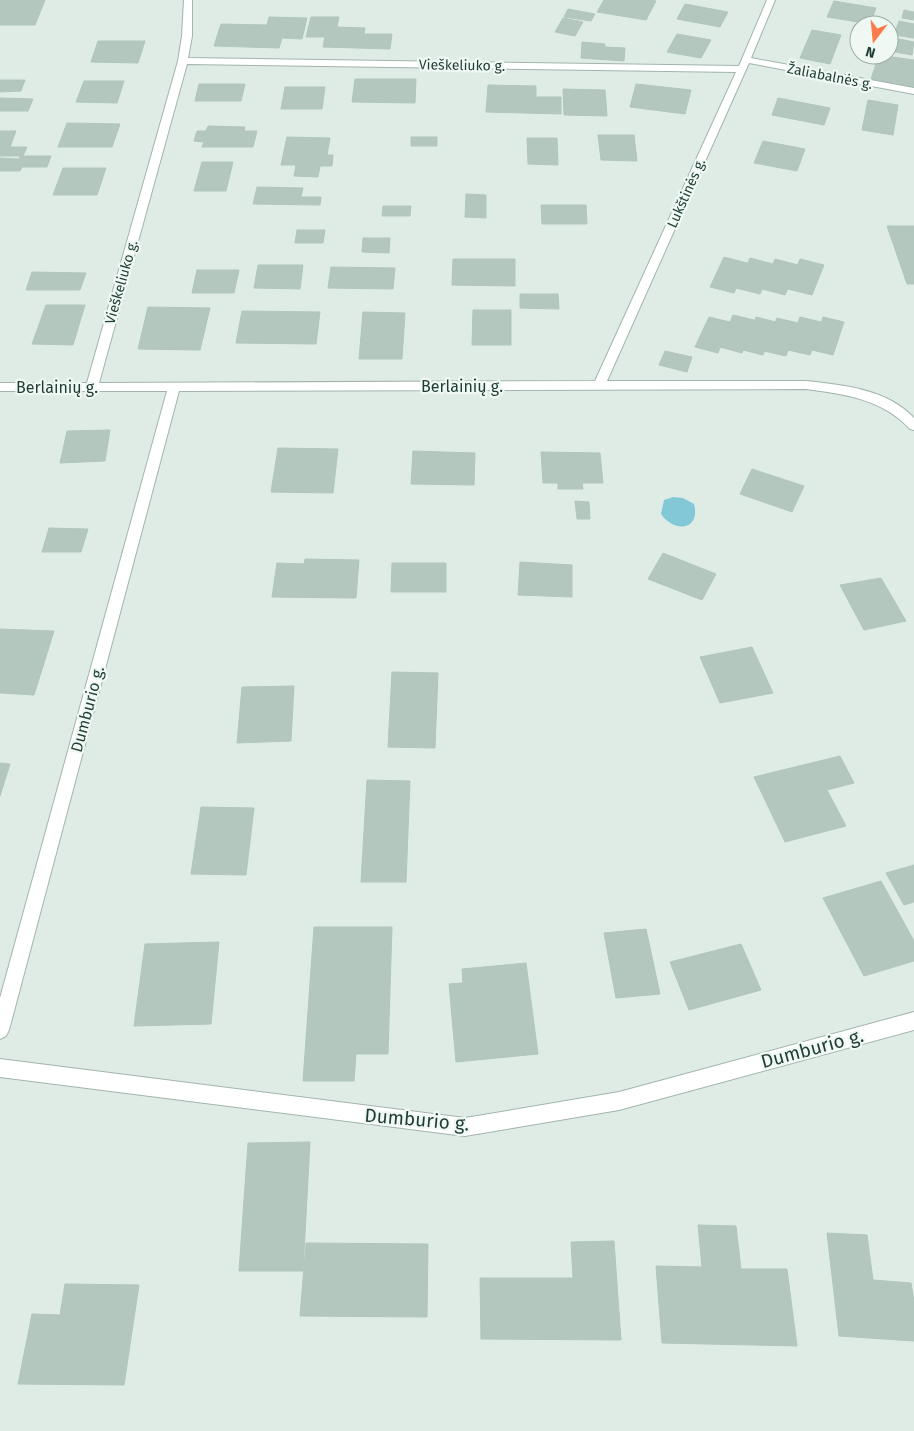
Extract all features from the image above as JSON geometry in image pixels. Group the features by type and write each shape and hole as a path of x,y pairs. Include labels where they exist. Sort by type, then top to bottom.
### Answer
{"street":[{"name":"Vieškeliuko g.","path":"92,387 183,61 187,36 188,0"},
{"name":"Lukštinės g.","path":"599,386 771,0"},
{"name":"Vieškeliuko g.","path":"183,61 744,64"},
{"name":"Žaliabalnės g.","path":"744,64 914,91"},
{"name":"Berlainių g.","path":"0,387 174,388 806,384 838,388 867,396 890,406 914,426"},
{"name":"Dumburio g.","path":"0,1030 174,388"},
{"name":"Dumburio g.","path":"0,1068 465,1126 619,1101 914,1021"}],"water":[{"path":"673,497 683,498 694,504 694,520 690,524 679,526 673,524 661,514 664,500"}],"building":[{"path":"0,0 45,0 35,25 0,25"},
{"path":"604,0 656,1 646,20 597,12"},
{"path":"834,1 876,8 873,15 849,15 849,21 827,17"},
{"path":"685,4 728,12 720,27 677,19"},
{"path":"568,9 595,14 591,21 564,17"},
{"path":"904,10 914,12 914,20 902,18"},
{"path":"269,17 307,18 302,39 282,38 279,48 214,46 221,24 267,25"},
{"path":"311,17 339,17 337,27 365,28 364,34 392,34 390,49 323,47 325,37 306,37"},
{"path":"563,18 583,22 575,36 555,32"},
{"path":"899,21 914,24 914,38 899,36"},
{"path":"812,30 841,35 830,64 800,58"},
{"path":"677,34 711,40 701,58 667,52"},
{"path":"899,39 914,42 912,55 899,53"},
{"path":"98,41 145,41 138,63 91,62"},
{"path":"582,42 605,44 605,47 625,48 624,61 581,58"},
{"path":"899,58 914,60 914,87 871,79 876,65 899,65"},
{"path":"355,79 416,79 415,103 352,102"},
{"path":"0,80 25,80 21,91 0,92"},
{"path":"84,81 124,81 117,103 76,102"},
{"path":"199,84 245,84 241,101 195,101"},
{"path":"636,84 691,90 685,114 630,107"},
{"path":"488,85 536,86 536,97 561,97 561,114 486,112"},
{"path":"285,87 325,87 322,109 281,109"},
{"path":"563,89 605,90 607,116 564,115"},
{"path":"0,98 33,99 28,111 0,111"},
{"path":"778,98 830,108 824,125 772,115"},
{"path":"868,100 898,105 893,135 862,130"},
{"path":"67,123 120,124 112,147 58,147"},
{"path":"208,126 245,127 244,131 257,131 253,147 202,147 204,142 194,141 197,131 206,131"},
{"path":"0,131 16,131 10,147 27,147 23,156 51,156 47,167 22,167 20,171 0,171 0,158 19,159 20,156 0,156"},
{"path":"598,135 634,135 637,161 601,160"},
{"path":"287,137 330,138 327,155 333,155 332,166 320,166 318,177 294,176 296,165 281,165"},
{"path":"411,137 437,137 437,146 411,146"},
{"path":"527,138 557,138 558,165 528,164"},
{"path":"763,141 805,149 797,171 754,163"},
{"path":"202,162 233,162 226,191 194,191"},
{"path":"63,168 106,168 97,195 53,195"},
{"path":"257,187 303,188 301,197 321,197 320,205 253,204"},
{"path":"466,194 486,195 486,218 465,217"},
{"path":"541,205 586,205 587,224 542,224"},
{"path":"383,206 411,206 410,216 382,216"},
{"path":"887,226 914,226 914,284 907,284"},
{"path":"297,230 325,230 323,243 295,243"},
{"path":"363,238 390,238 389,253 362,252"},
{"path":"724,257 747,263 734,293 710,287"},
{"path":"750,258 773,264 760,294 736,288"},
{"path":"453,259 515,259 515,286 452,285"},
{"path":"775,259 798,265 785,295 762,289"},
{"path":"800,259 824,265 812,295 788,289"},
{"path":"258,265 303,265 300,289 254,288"},
{"path":"331,267 395,268 393,289 328,288"},
{"path":"197,270 239,270 234,293 192,293"},
{"path":"32,272 86,273 80,290 26,290"},
{"path":"520,294 558,294 559,309 520,308"},
{"path":"46,305 85,305 73,345 32,344"},
{"path":"148,307 210,308 200,350 138,349"},
{"path":"473,310 511,310 511,345 472,345"},
{"path":"242,311 320,312 316,344 236,343"},
{"path":"363,312 405,313 402,359 359,359"},
{"path":"733,315 754,320 742,353 720,347"},
{"path":"709,317 730,322 718,353 695,347"},
{"path":"756,317 776,322 763,355 743,350"},
{"path":"800,317 821,322 810,355 788,350"},
{"path":"823,317 844,322 833,355 812,350"},
{"path":"777,318 798,323 786,356 764,351"},
{"path":"665,351 692,357 687,372 659,365"},
{"path":"110,430 105,461 60,463 67,431"},
{"path":"278,448 338,449 333,493 271,492"},
{"path":"413,451 475,453 474,485 411,484"},
{"path":"541,452 600,453 603,483 582,483 583,489 558,489 558,483 543,483"},
{"path":"752,469 804,486 792,512 740,494"},
{"path":"575,501 589,502 590,519 577,519"},
{"path":"49,528 88,529 81,552 42,552"},
{"path":"663,553 716,574 702,600 648,579"},
{"path":"305,559 359,560 356,598 272,597 277,563 304,564"},
{"path":"520,562 572,565 572,597 518,595"},
{"path":"392,563 446,563 446,592 391,592"},
{"path":"881,578 906,621 864,630 840,585"},
{"path":"0,629 54,631 34,695 0,693"},
{"path":"752,647 773,693 720,703 700,657"},
{"path":"392,672 438,673 435,748 388,747"},
{"path":"294,686 291,741 237,743 242,687"},
{"path":"840,756 854,783 827,790 846,826 785,842 754,777"},
{"path":"0,763 10,764 0,796"},
{"path":"367,780 410,781 406,882 361,882"},
{"path":"201,807 254,808 246,875 191,874"},
{"path":"914,865 914,902 904,905 886,873"},
{"path":"881,881 914,941 914,961 864,976 823,898"},
{"path":"314,927 392,927 388,1054 356,1054 354,1081 303,1081"},
{"path":"646,929 660,994 616,998 604,933"},
{"path":"219,942 211,1024 134,1026 145,944"},
{"path":"741,944 761,990 689,1010 670,962"},
{"path":"526,963 538,1054 456,1062 449,984 463,983 462,969"},
{"path":"310,1142 303,1271 239,1271 248,1143"},
{"path":"698,1225 736,1226 741,1269 787,1269 797,1346 662,1343 656,1266 702,1267"},
{"path":"827,1233 867,1235 873,1280 911,1283 914,1301 914,1341 839,1336"},
{"path":"614,1241 621,1340 481,1339 480,1278 573,1278 571,1242"},
{"path":"306,1243 428,1244 427,1317 300,1316"},
{"path":"65,1284 139,1285 124,1385 18,1384 32,1314 60,1315"}]}
